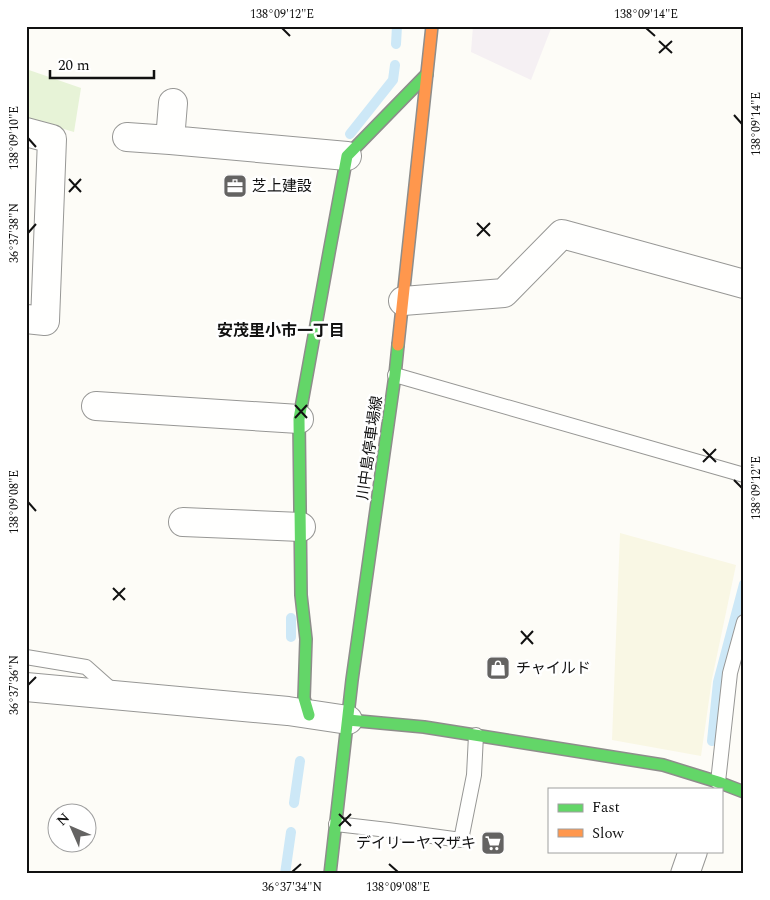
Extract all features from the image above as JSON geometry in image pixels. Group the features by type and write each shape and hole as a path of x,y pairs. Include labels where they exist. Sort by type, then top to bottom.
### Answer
{"street":[{"name":"川中島停車場線","path":"330,874 352,680 395,375 432,26"},
{"path":"309,715 304,698 306,639 301,595 299,419 347,156 426,74"},
{"path":"170,140 173,103"},
{"path":"26,132 52,139 45,322 26,319"},
{"path":"127,137 347,156"},
{"path":"403,301 504,293 562,234 744,284"},
{"path":"96,406 299,419"},
{"path":"183,522 300,527"},
{"path":"26,688 288,711 348,720 424,727 663,765 717,786 744,792"},
{"path":"685,874 693,852"}],"lane":[{"path":"395,375 744,476"},
{"path":"717,786 730,674 744,622"},
{"path":"26,657 86,667 117,696"},
{"path":"336,824 460,840 474,775 476,735"}],"shaded area":[{"path":"473,26 552,26 531,80 471,52"},
{"path":"620,533 736,565 712,679 701,756 612,740"}],"green space":[{"path":"26,69 81,88 74,132 26,118"}],"waterway":[{"path":"396,44 397,26"},
{"path":"350,134 393,80 395,65"},
{"path":"712,741 718,682 744,584"},
{"path":"291,618 291,637"},
{"path":"294,803 300,761"},
{"path":"285,874 291,832"}],"traffic: fast":[{"path":"309,715 304,698 306,639 301,595 299,419 329,253 347,156 427,74"},
{"path":"330,874 352,680 398,345"},
{"path":"348,720 424,727 663,765 744,792"}],"traffic: slow":[{"path":"398,345 432,26"}],"place":[{"name":"芝上建設","path":"235,186"},
{"name":"チャイルド","path":"498,668"},
{"name":"デイリーヤマザキ","path":"493,843"}],"district":[{"name":"安茂里小市一丁目","path":"281,331"}]}
